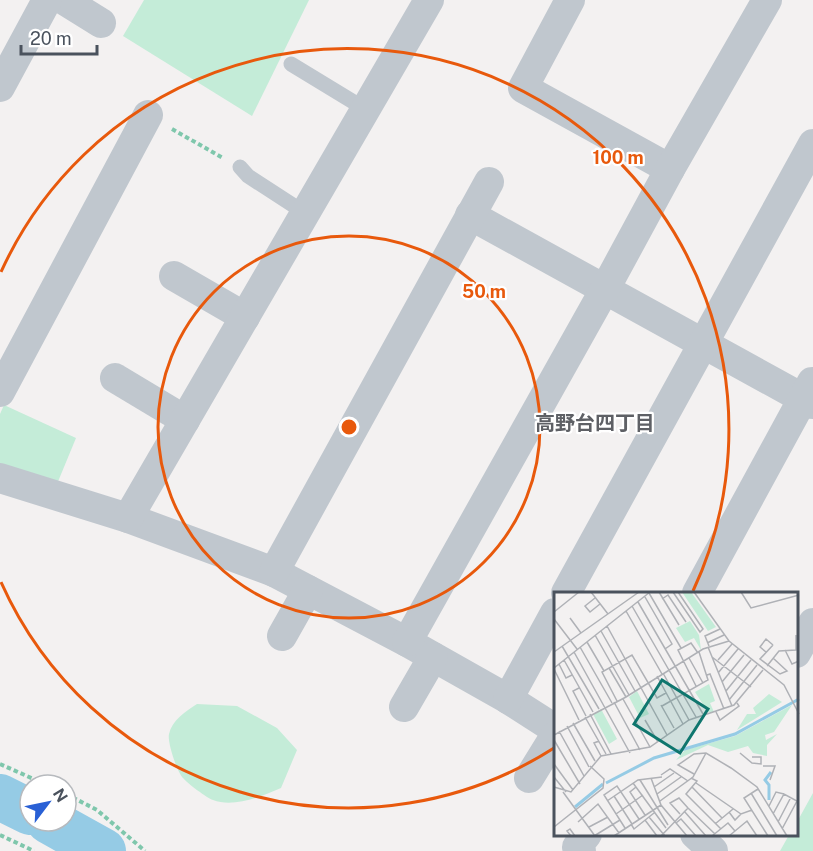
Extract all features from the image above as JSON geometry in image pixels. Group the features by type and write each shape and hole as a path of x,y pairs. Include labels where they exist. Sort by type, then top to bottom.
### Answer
{"street":[{"path":"0,87 47,0"},
{"path":"64,0 101,23"},
{"path":"570,0 523,88 670,169"},
{"path":"407,642 766,0"},
{"path":"128,518 365,109 421,3"},
{"path":"0,392 148,115"},
{"path":"567,592 813,144"},
{"path":"274,572 489,182"},
{"path":"470,215 703,344 810,395 698,592"},
{"path":"174,276 245,317"},
{"path":"115,378 185,420"},
{"path":"0,478 128,518 274,572 407,642 508,699 554,728"},
{"path":"282,636 308,590"},
{"path":"508,699 554,615"},
{"path":"798,649 813,623"},
{"path":"404,707 433,657"},
{"path":"529,778 554,738"},
{"path":"581,851 577,847 585,836"}],"lane":[{"path":"291,64 365,109"},
{"path":"240,167 248,176 305,213"}],"path":[{"path":"148,115 240,167"},
{"path":"0,764 20,773"},
{"path":"78,800 96,810 145,851"},
{"path":"0,835 34,851"}],"green space":[{"path":"144,0 309,0 252,116 123,36"},
{"path":"4,405 76,438 57,484 0,468 0,414"},
{"path":"197,704 237,706 277,728 297,750 281,788 248,800 230,803 213,800 185,780 173,757 169,734 176,720"},
{"path":"813,793 813,851 780,851 788,836 798,836 798,820"}],"waterway":[{"path":"0,797 18,806"},
{"path":"71,833 103,851"}],"district":[{"name":"高野台四丁目","path":"595,423"}]}
